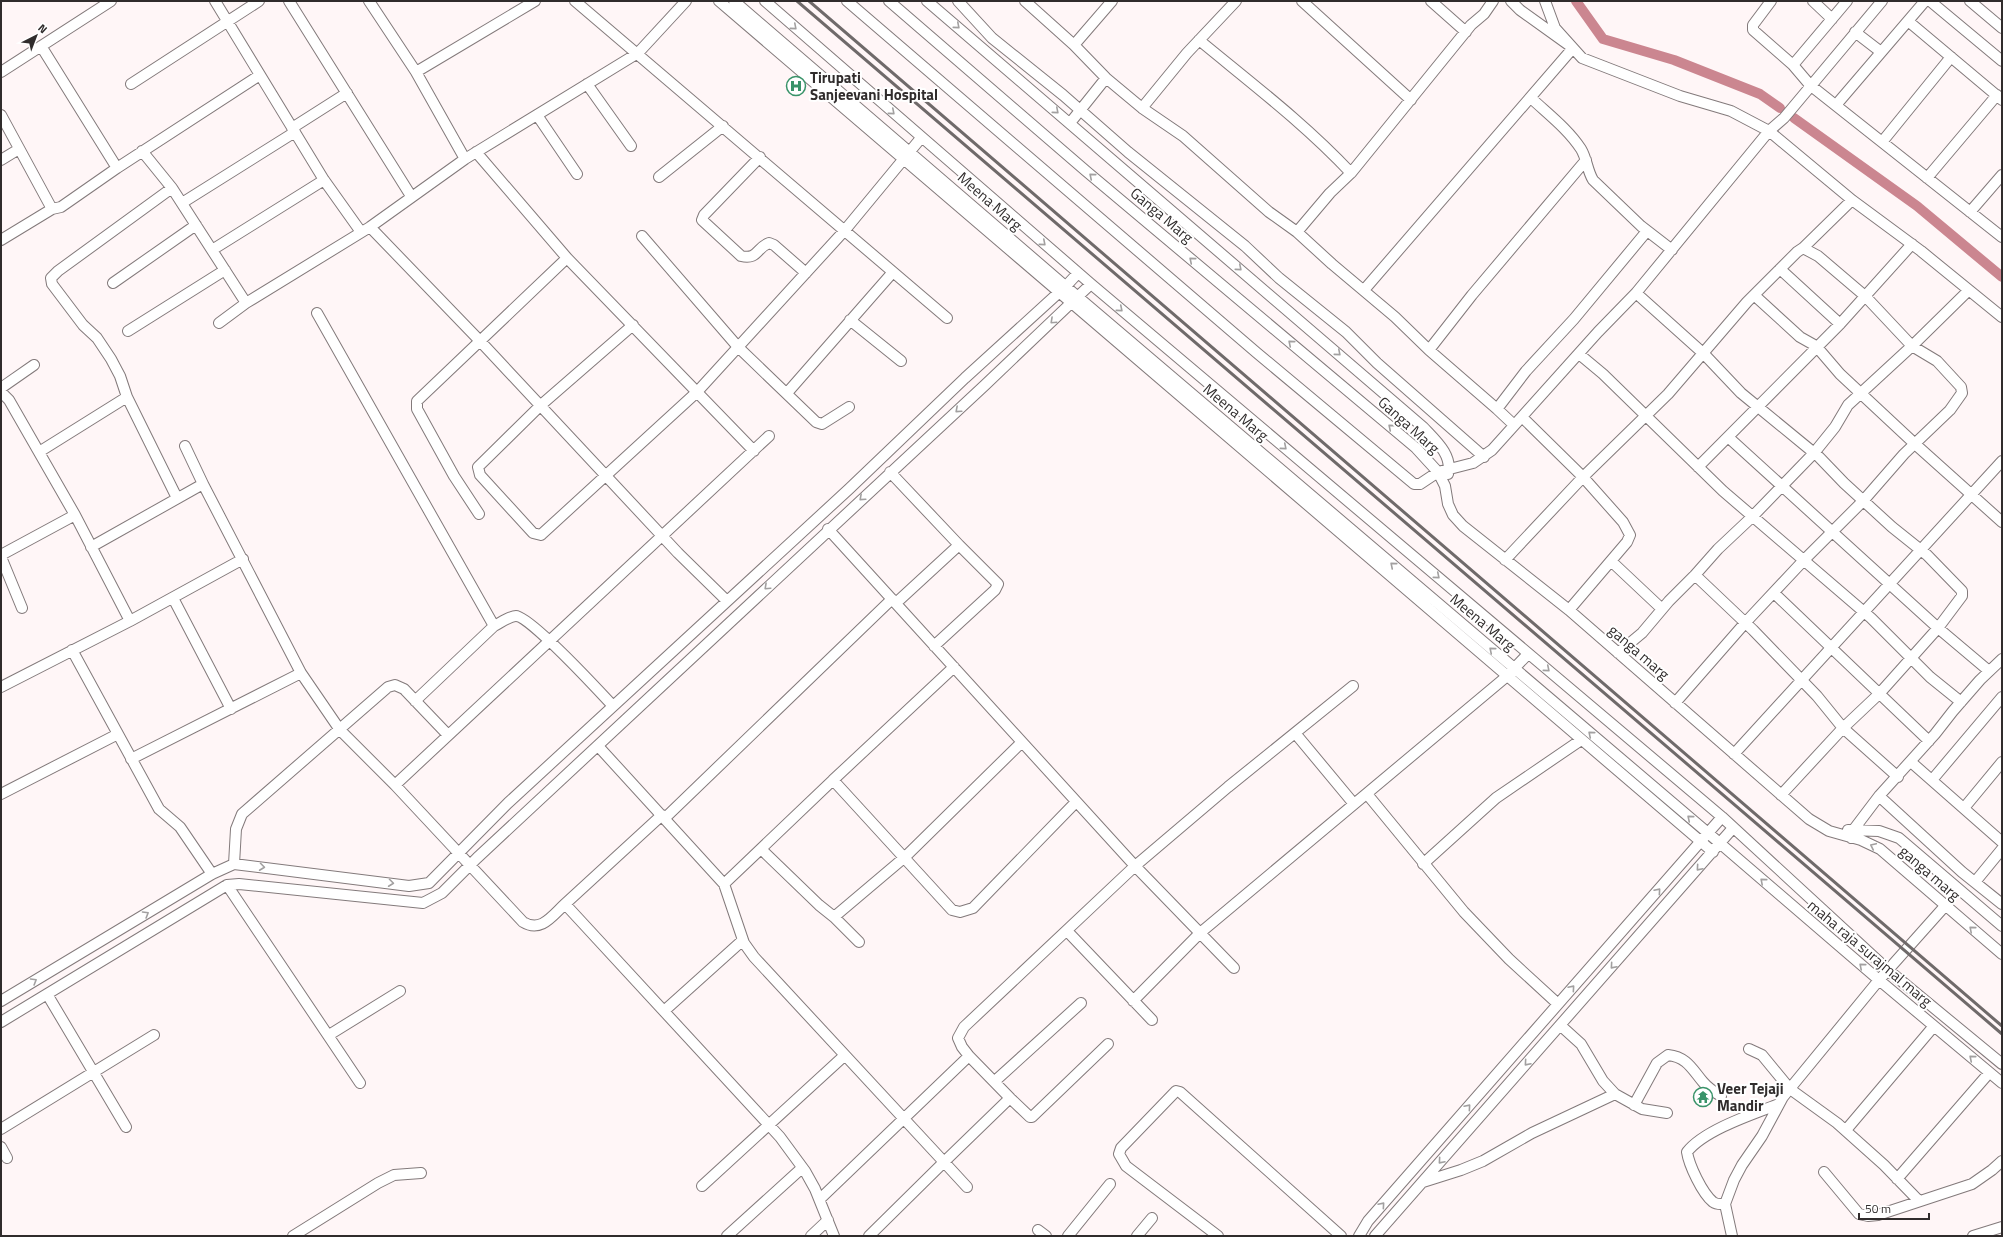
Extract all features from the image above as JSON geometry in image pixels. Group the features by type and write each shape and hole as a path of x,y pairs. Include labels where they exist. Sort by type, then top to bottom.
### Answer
{"street":[{"path":"1,72 111,1"},
{"path":"215,1 324,180 361,232"},
{"path":"131,84 259,1"},
{"path":"289,1 412,196"},
{"path":"369,1 416,72 465,159"},
{"path":"416,72 535,1"},
{"path":"575,1 638,53 947,318"},
{"path":"219,323 246,303 370,227 465,159 638,53 686,1"},
{"path":"719,1 902,160 1075,301 1506,677 1713,852"},
{"name":"Meena Marg","path":"734,1 909,151 1062,290"},
{"name":"Meena Marg","path":"765,1 1078,273 1528,654"},
{"path":"847,1 1414,484 1420,484 1438,472 1473,463 1484,457 1492,450 1636,293 1769,130 1784,118 1810,85 1882,1"},
{"name":"Ganga Marg","path":"889,1 1086,171 1416,448 1438,472 1445,486"},
{"name":"Ganga Marg","path":"927,1 1423,427 1443,448 1450,468 1445,486"},
{"path":"958,1 992,38 1081,110 1128,152 1204,215 1245,246 1279,278 1346,332 1377,363 1484,457"},
{"path":"1026,1 1074,45 1106,78 1142,108 1182,136 1269,212 1297,232 1332,264 1364,290 1514,426"},
{"path":"1074,45 1112,1"},
{"path":"1142,108 1199,40 1236,1"},
{"path":"1302,1 1411,100"},
{"path":"1431,1 1466,32"},
{"path":"1297,232 1330,193 1351,173 1466,32 1494,1"},
{"path":"1511,1 1520,10 1573,48"},
{"path":"1545,1 1555,28 1582,58 1680,96 1731,112 1769,130 1852,200 1912,244 2002,317"},
{"path":"1771,1 1753,25 1753,30 1793,65 1810,85 2002,238"},
{"path":"1812,1 1832,19"},
{"path":"1793,65 1847,1"},
{"path":"1836,105 1925,1"},
{"path":"1930,1 2002,61"},
{"path":"1970,1 2001,25"},
{"path":"1908,20 1999,97 1927,178"},
{"path":"1855,32 1881,52"},
{"path":"1199,40 1292,115 1322,142 1351,173"},
{"path":"41,46 117,168"},
{"path":"1364,290 1573,48"},
{"path":"1882,142 1951,57"},
{"path":"1,240 52,209 61,207 117,168 260,75"},
{"path":"1070,123 1106,78"},
{"path":"588,84 631,146"},
{"path":"182,204 347,93"},
{"path":"1531,98 1574,139 1586,160 1588,173 1593,180 1647,231 1672,250"},
{"path":"1,115 52,209"},
{"path":"537,115 577,174"},
{"path":"659,177 723,126"},
{"path":"633,325 541,405 478,467 480,475 533,533 540,535 543,533 696,392 845,230 921,138"},
{"path":"1,160 19,149"},
{"path":"142,152 172,188 246,303"},
{"path":"476,152 567,258 754,451"},
{"path":"760,157 704,215 702,220 741,256 748,258 754,257 764,245 769,243 774,245 806,273"},
{"path":"1429,350 1472,295 1586,160"},
{"path":"1970,212 2002,175"},
{"path":"212,250 324,180"},
{"path":"172,188 58,271 51,278 52,284 83,326 97,338 111,359 120,376 126,397 177,498"},
{"path":"1505,560 1583,477 1668,394 1754,295 1852,200"},
{"path":"113,283 196,224"},
{"path":"370,227 480,340 663,536 727,601"},
{"path":"1497,409 1526,371 1579,314 1647,231"},
{"path":"642,236 738,347 816,422 822,424 849,407"},
{"path":"1698,468 1816,346 1840,324 1912,244"},
{"path":"1676,703 1745,623 1804,560 1863,501 1904,454 1950,410 1962,393 1961,387 1937,361 1912,346 1866,296 1818,256 1803,248"},
{"path":"479,514 454,476 417,409 417,401 567,258"},
{"path":"128,331 225,270"},
{"path":"1780,270 1840,324"},
{"path":"787,393 893,272"},
{"path":"1,1001 212,874 234,864 409,886 429,883 508,803 849,489 965,378 1062,290 1078,273"},
{"path":"1,1022 227,885 239,884 423,903 442,893 828,529 1075,301 1091,284"},
{"path":"1618,653 1642,633 1662,609 1695,576 1718,549 1752,517 1814,452 1835,427 1848,405 1861,392 1873,384 1969,290"},
{"path":"1636,293 1704,354 1741,393 1814,452 1863,501 1921,551 1962,591 1962,596 1938,628 1912,658 1879,694 1843,728 1781,795"},
{"path":"1754,295 1800,337 1816,346 1840,374 2002,522"},
{"name":"Meena Marg","path":"1075,301 1515,669 1720,843"},
{"path":"318,313 494,626"},
{"path":"850,320 901,361"},
{"path":"1579,354 1645,415 1698,468 1752,517 1862,611 1930,677 1961,702"},
{"path":"1,388 34,365"},
{"path":"1,392 9,400 75,515 130,621"},
{"path":"39,452 126,397"},
{"path":"1522,417 1583,477 1628,530 1630,535 1627,542 1568,610"},
{"path":"394,785 769,436"},
{"path":"1728,437 1938,628 1989,671"},
{"path":"184,446 301,673 340,730 523,922 529,926 535,927 541,925 663,816 894,601 959,545"},
{"path":"1734,754 1800,680 1832,648 1862,611 1921,551 1951,515 2002,461"},
{"path":"890,472 998,584 995,590 934,646"},
{"path":"91,547 203,484"},
{"name":"ganga marg","path":"1445,486 1448,504 1453,515 1463,526 1568,610 1810,820 1828,831 1853,833 1879,831 1899,838 2002,926"},
{"path":"22,608 1,556 75,515"},
{"path":"828,529 1135,866 1234,968"},
{"path":"1,687 130,621 243,559"},
{"path":"1611,561 1662,609"},
{"path":"1695,576 1745,623 1817,696 1843,728 1898,777"},
{"path":"1774,593 1929,741"},
{"path":"172,598 231,709"},
{"path":"415,701 494,626 515,616 521,617 550,641 613,706"},
{"path":"72,650 158,809 180,827 212,874"},
{"path":"1133,1001 1200,934 1506,677 1528,654"},
{"name":"maha raja surajmal marg","path":"1528,654 1722,818 1888,970 2002,1064"},
{"path":"1853,833 1879,796 1898,777 1961,702 2002,659"},
{"path":"724,884 954,667"},
{"path":"131,760 301,673"},
{"path":"234,864 236,829 242,814 388,687 395,685 404,689 448,735"},
{"path":"1108,1044 1032,1117 1030,1117 1024,1114 995,1081 969,1056 959,1042 958,1038 962,1030 1068,932 1135,866 1353,686"},
{"path":"1932,780 2002,697"},
{"path":"1295,733 1354,804"},
{"path":"1,794 118,734"},
{"path":"1423,864 1496,798 1581,740"},
{"path":"834,917 905,856 1022,742"},
{"path":"598,746 724,884 743,940 754,957 844,1056 967,1187"},
{"path":"1911,762 2000,837"},
{"path":"1964,808 2002,762"},
{"path":"833,780 905,856 952,910 960,912 973,908 1076,802"},
{"path":"1366,794 1464,912 1509,959 1558,1004"},
{"path":"1879,796 1975,882 2002,904"},
{"path":"1359,1236 1368,1221 1722,818"},
{"path":"1375,1236 1733,828"},
{"name":"ganga marg","path":"1853,833 1880,849 2002,954"},
{"name":"maha raja surajmal marg","path":"1720,843 1879,980 2002,1083"},
{"path":"761,849 859,942"},
{"path":"1975,882 2002,849"},
{"path":"227,885 360,1082"},
{"path":"565,904 770,1125 802,1168 820,1199 834,1236"},
{"path":"1732,1236 1725,1204 1742,1164 1762,1136 1779,1104 1879,980 1946,906"},
{"path":"1068,932 1152,1020"},
{"path":"664,1011 743,940"},
{"path":"329,1035 400,991"},
{"path":"47,994 126,1127"},
{"path":"995,1081 1081,1002"},
{"path":"1560,1025 1581,1044 1603,1081 1615,1094 1634,1105 1653,1112 1667,1113"},
{"path":"1846,1130 1934,1026"},
{"path":"1,1129 154,1035"},
{"path":"1749,1049 1765,1058 1790,1089 1827,1114 1846,1130 1919,1201"},
{"path":"1634,1105 1657,1063 1668,1055 1677,1056 1684,1059 1690,1064 1704,1083 1721,1096"},
{"path":"702,1186 844,1056"},
{"path":"820,1199 902,1118 969,1056"},
{"path":"1897,1178 1989,1073"},
{"path":"1218,1236 1126,1166 1119,1154 1121,1148 1176,1091 1180,1092 1341,1236"},
{"path":"1423,1182 1461,1170 1483,1160 1546,1126 1615,1094"},
{"path":"869,1236 1010,1098"},
{"path":"1725,1204 1713,1202 1705,1192 1688,1159 1687,1152 1698,1142 1731,1123 1779,1104"},
{"path":"1,1147 7,1158"},
{"path":"1824,1172 1858,1214 1868,1216 1878,1215 1972,1184 2002,1161"},
{"path":"727,1236 802,1168"},
{"path":"293,1236 378,1183 394,1175 421,1173"},
{"path":"1068,1236 1110,1184"},
{"path":"1137,1236 1152,1218"},
{"path":"812,1236 828,1220"},
{"path":"1973,1236 2002,1227"}],"waterway":[{"path":"1576,1 1603,39 1674,60 1760,94 1780,108"},
{"path":"1794,118 1917,206 2002,277"}],"railway":[{"path":"797,1 2002,1034"},
{"path":"809,1 2002,1026"}],"place":[{"name":"Tirupati Sanjeevani Hospital","path":"796,86"},
{"name":"Veer Tejaji Mandir","path":"1703,1097"}]}
